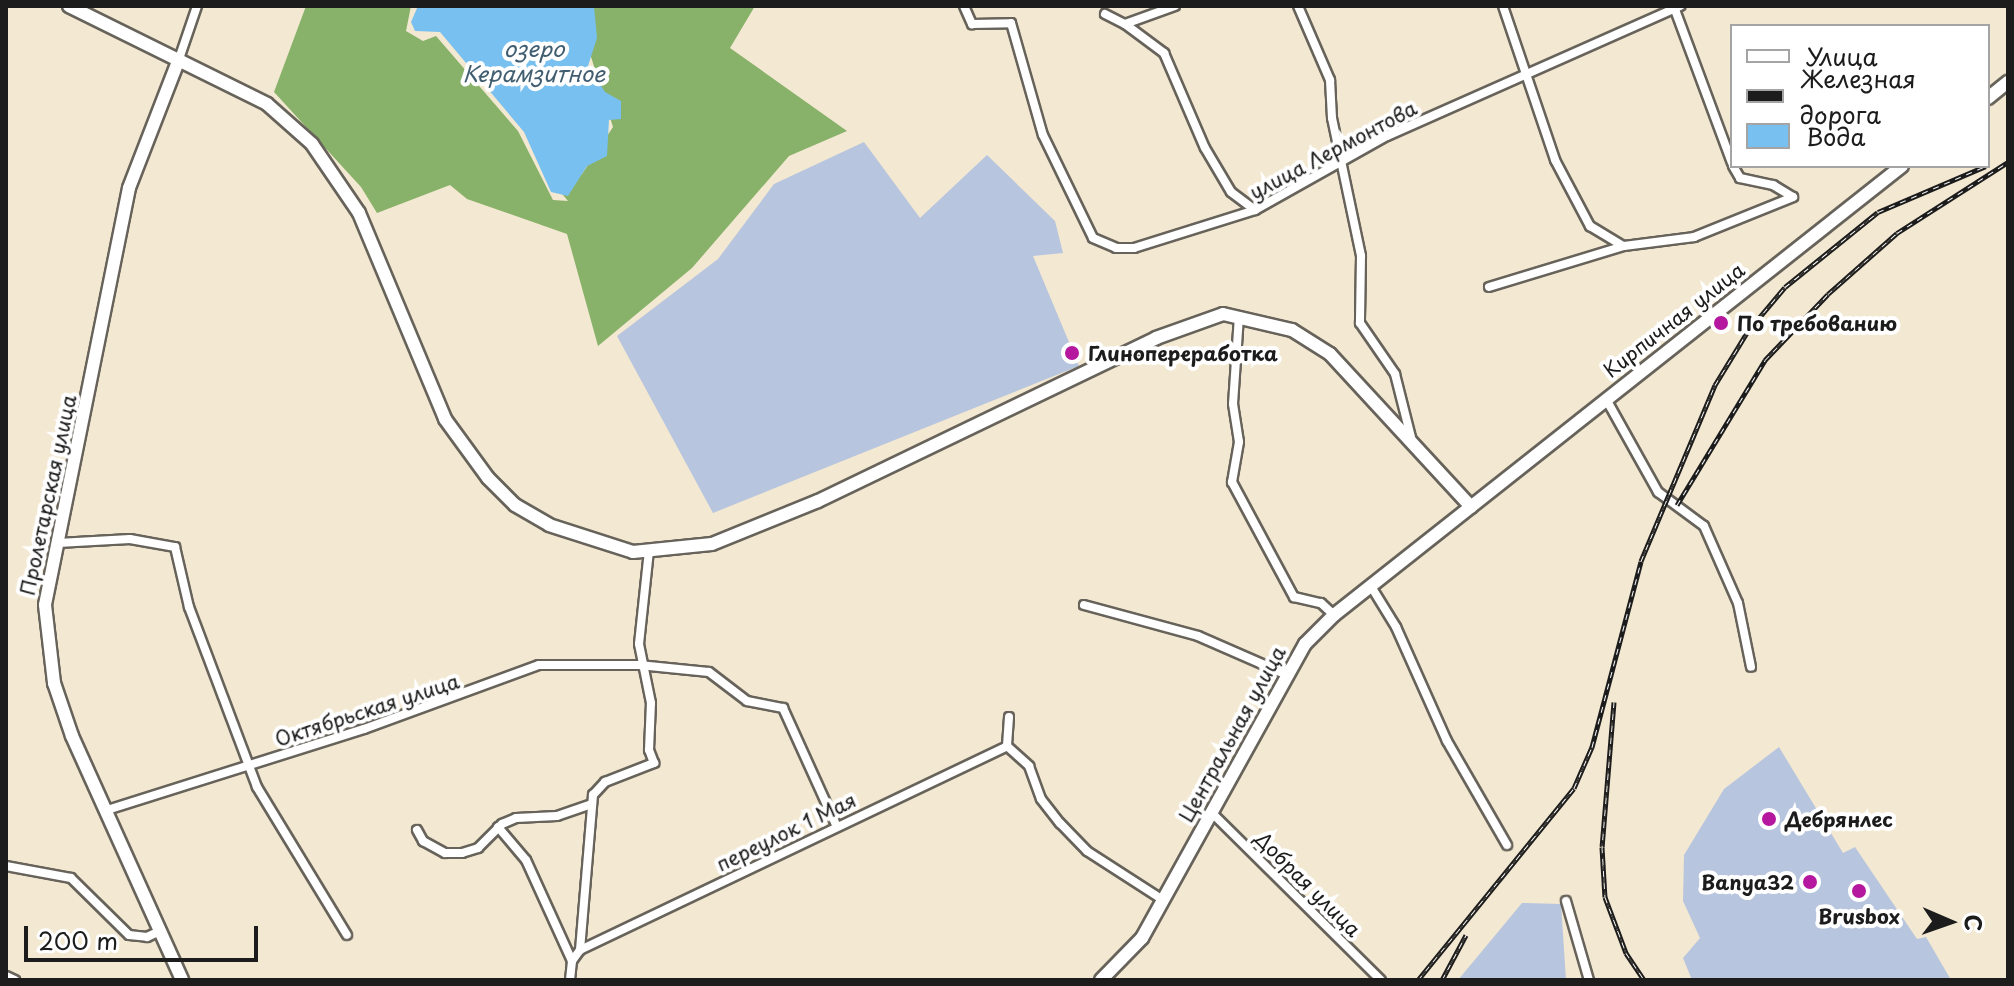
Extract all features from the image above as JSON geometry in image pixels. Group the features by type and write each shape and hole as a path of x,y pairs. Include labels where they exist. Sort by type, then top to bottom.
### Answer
{"street":[{"path":"69,6 267,104 312,144 359,213 445,419 488,478 515,505 549,525 612,546 649,551 712,544 818,501 1156,338 1223,314 1292,330 1330,354 1471,507"},
{"name":"Пролетарская улица","path":"182,980 72,736 45,641 45,605 129,188 197,6"},
{"name":"улица Лермонтова","path":"964,6 972,24 1011,23 1043,135 1100,242 1134,248 1255,210 1344,161 1527,71 1676,7"},
{"path":"1125,24 1175,6"},
{"path":"1298,6 1330,80 1332,118 1344,161 1361,256 1360,323 1395,374 1412,441"},
{"path":"1503,6 1555,160 1590,226 1624,246"},
{"path":"1676,7 1730,157"},
{"path":"1105,14 1125,24 1164,53 1205,148 1231,192 1255,210"},
{"path":"1990,96 2008,82"},
{"path":"1489,287 1624,246 1694,237 1793,197 1773,185 1740,178 1735,168"},
{"name":"Кирпичная улица","path":"1471,507 1899,168"},
{"path":"1239,316 1233,404 1239,442 1232,482 1294,597 1321,603 1334,615"},
{"path":"1606,399 1658,492 1704,526 1738,603 1751,667"},
{"name":"Центральная улица","path":"1101,980 1142,938 1285,674 1334,615 1471,507"},
{"path":"58,543 130,539 175,547 189,607 249,765 347,935"},
{"path":"570,980 572,961 580,950 591,804 597,789 654,763 649,750 651,703 639,665 649,551"},
{"path":"1372,588 1396,627 1447,741 1507,845"},
{"path":"1084,605 1198,636 1285,674"},
{"name":"Октябрьская улица","path":"107,810 466,695 539,665 639,665 709,672 747,701 783,708 836,825"},
{"path":"1009,717 1007,746 1029,766 1041,799 1087,851 1163,900"},
{"name":"переулок 1 Мая","path":"580,950 836,825 1007,746"},
{"path":"417,830 423,841 445,853 462,853 478,848 498,827 516,818 557,816 591,804"},
{"name":"Добрая улица","path":"1211,812 1381,980"},
{"path":"498,827 526,860 572,961"},
{"path":"7,866 71,878 129,935 147,937 160,931"},
{"path":"1566,901 1589,980"},
{"path":"6,976 15,980"}],"shaded area":[{"path":"864,142 920,218 987,155 1055,221 1063,253 1033,256 1079,366 713,513 617,336 718,259 774,184"},
{"path":"1779,747 1843,853 1855,847 1917,939 1926,937 1951,980 1692,980 1683,958 1700,938 1683,901 1684,855 1724,789"},
{"path":"1522,903 1561,904 1566,980 1458,980"}],"green space":[{"path":"306,6 411,6 406,31 423,41 436,36 518,131 553,200 568,201 558,189 582,174 613,127 582,28 581,6 755,6 730,48 847,131 789,156 692,268 598,346 567,234 467,199 450,185 377,213 361,187 274,92"}],"water":[{"name":"озеро Керамзитное","path":"418,6 594,6 597,38 588,66 605,92 621,101 621,119 609,120 607,156 587,166 568,196 551,192 524,132 440,32 415,31 411,22"}],"railway":[{"path":"1677,505 1765,360 1828,294 1897,233 2008,162"},
{"path":"1418,980 1574,788 1592,747 1641,561 1715,385 1748,331 1785,287 1878,212 1981,168"},
{"path":"1614,702 1602,847 1605,897 1626,953 1644,980"},
{"path":"1442,980 1466,935"}],"place":[{"name":"По требованию","path":"1721,323"},
{"name":"Глинопереработка","path":"1072,353"},
{"name":"Дебрянлес","path":"1769,819"},
{"name":"Banya32","path":"1810,882"},
{"name":"Brusbox","path":"1859,891"}]}
